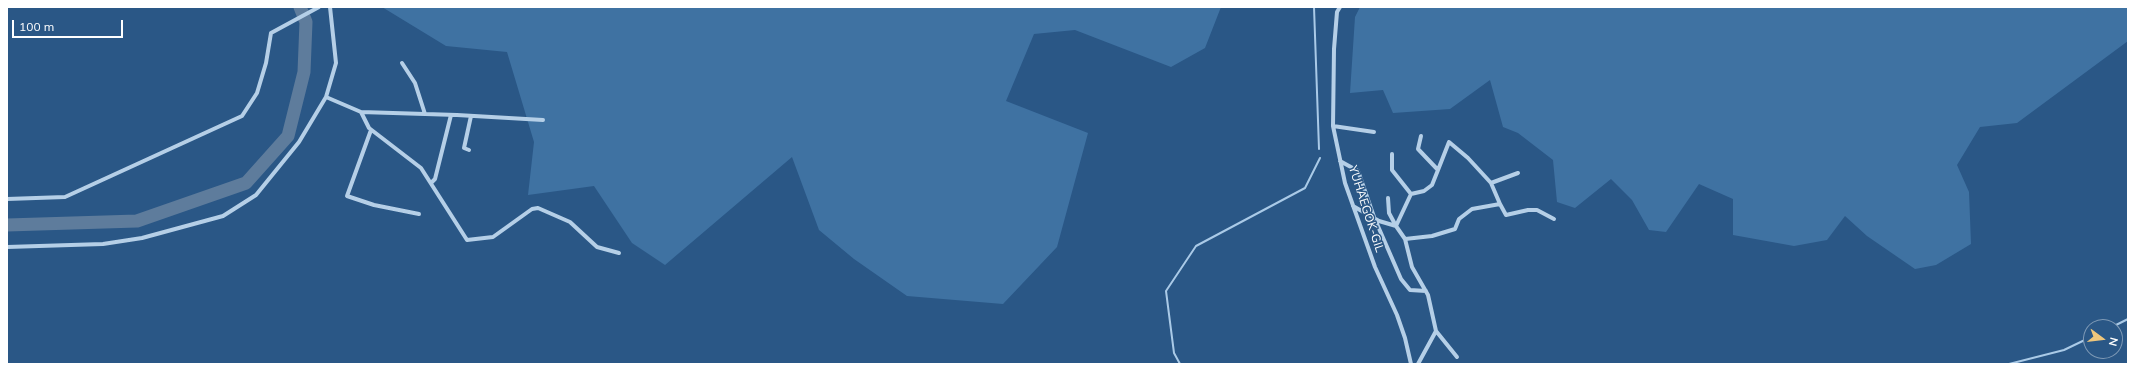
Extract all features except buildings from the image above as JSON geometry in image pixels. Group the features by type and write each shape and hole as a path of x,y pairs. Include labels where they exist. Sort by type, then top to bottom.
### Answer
{"street":[{"path":"7,199 65,197 242,116 257,93 266,63 271,33 320,7"},
{"path":"7,247 103,244 134,239 223,216 256,195 281,167 299,142 326,96 336,63 330,7"},
{"name":"YUHAEGOK-GIL","path":"1340,7 1337,12 1334,49 1333,126 1345,183 1375,267 1406,338 1411,364"},
{"path":"402,63 415,82 425,114"},
{"path":"326,96 361,112 543,120"},
{"path":"361,112 371,130 413,161 432,183 467,240 493,237 532,209 538,208 570,222 597,247 619,253"},
{"path":"432,183 451,115"},
{"path":"469,150 464,148 471,116"},
{"path":"1333,126 1374,132"},
{"path":"371,130 346,196 374,205 418,214"},
{"path":"1421,136 1418,150 1438,170"},
{"path":"1411,194 1424,191 1432,186 1449,142 1468,158 1491,184 1506,215 1532,210 1554,219"},
{"path":"1392,154 1392,170 1411,194"},
{"path":"1340,161 1358,171 1374,217 1401,279 1410,290 1426,291"},
{"path":"1491,184 1518,173"},
{"path":"1396,226 1411,194"},
{"path":"1388,198 1389,213 1405,239 1412,267 1426,291 1436,331 1457,357"},
{"path":"1405,239 1432,236 1456,229 1459,219 1472,209 1500,204"},
{"path":"1353,206 1379,221 1396,226"},
{"path":"1418,364 1436,331"}],"shaded area":[{"path":"382,7 1221,7 1205,48 1171,67 1075,30 1034,34 1006,101 1088,133 1057,247 1003,304 907,296 854,259 819,230 792,157 665,265 632,243 594,186 528,195 534,142 507,52 446,46"},
{"path":"1360,7 2128,7 2128,41 2017,123 1980,127 1957,165 1969,192 1971,244 1936,265 1915,269 1867,236 1845,216 1827,240 1794,246 1733,235 1733,199 1699,184 1666,232 1649,230 1632,200 1611,179 1575,208 1557,202 1553,160 1518,133 1503,127 1490,80 1450,109 1393,113 1383,90 1350,93 1355,17"}],"waterway":[{"path":"7,225 137,221 246,183 288,136 304,72 306,22 300,7"},
{"path":"1314,7 1319,149"},
{"path":"1180,364 1174,353 1166,291 1196,246 1305,188 1320,158"},
{"path":"2123,322 2128,319"},
{"path":"2009,364 2064,350 2083,341"}]}
